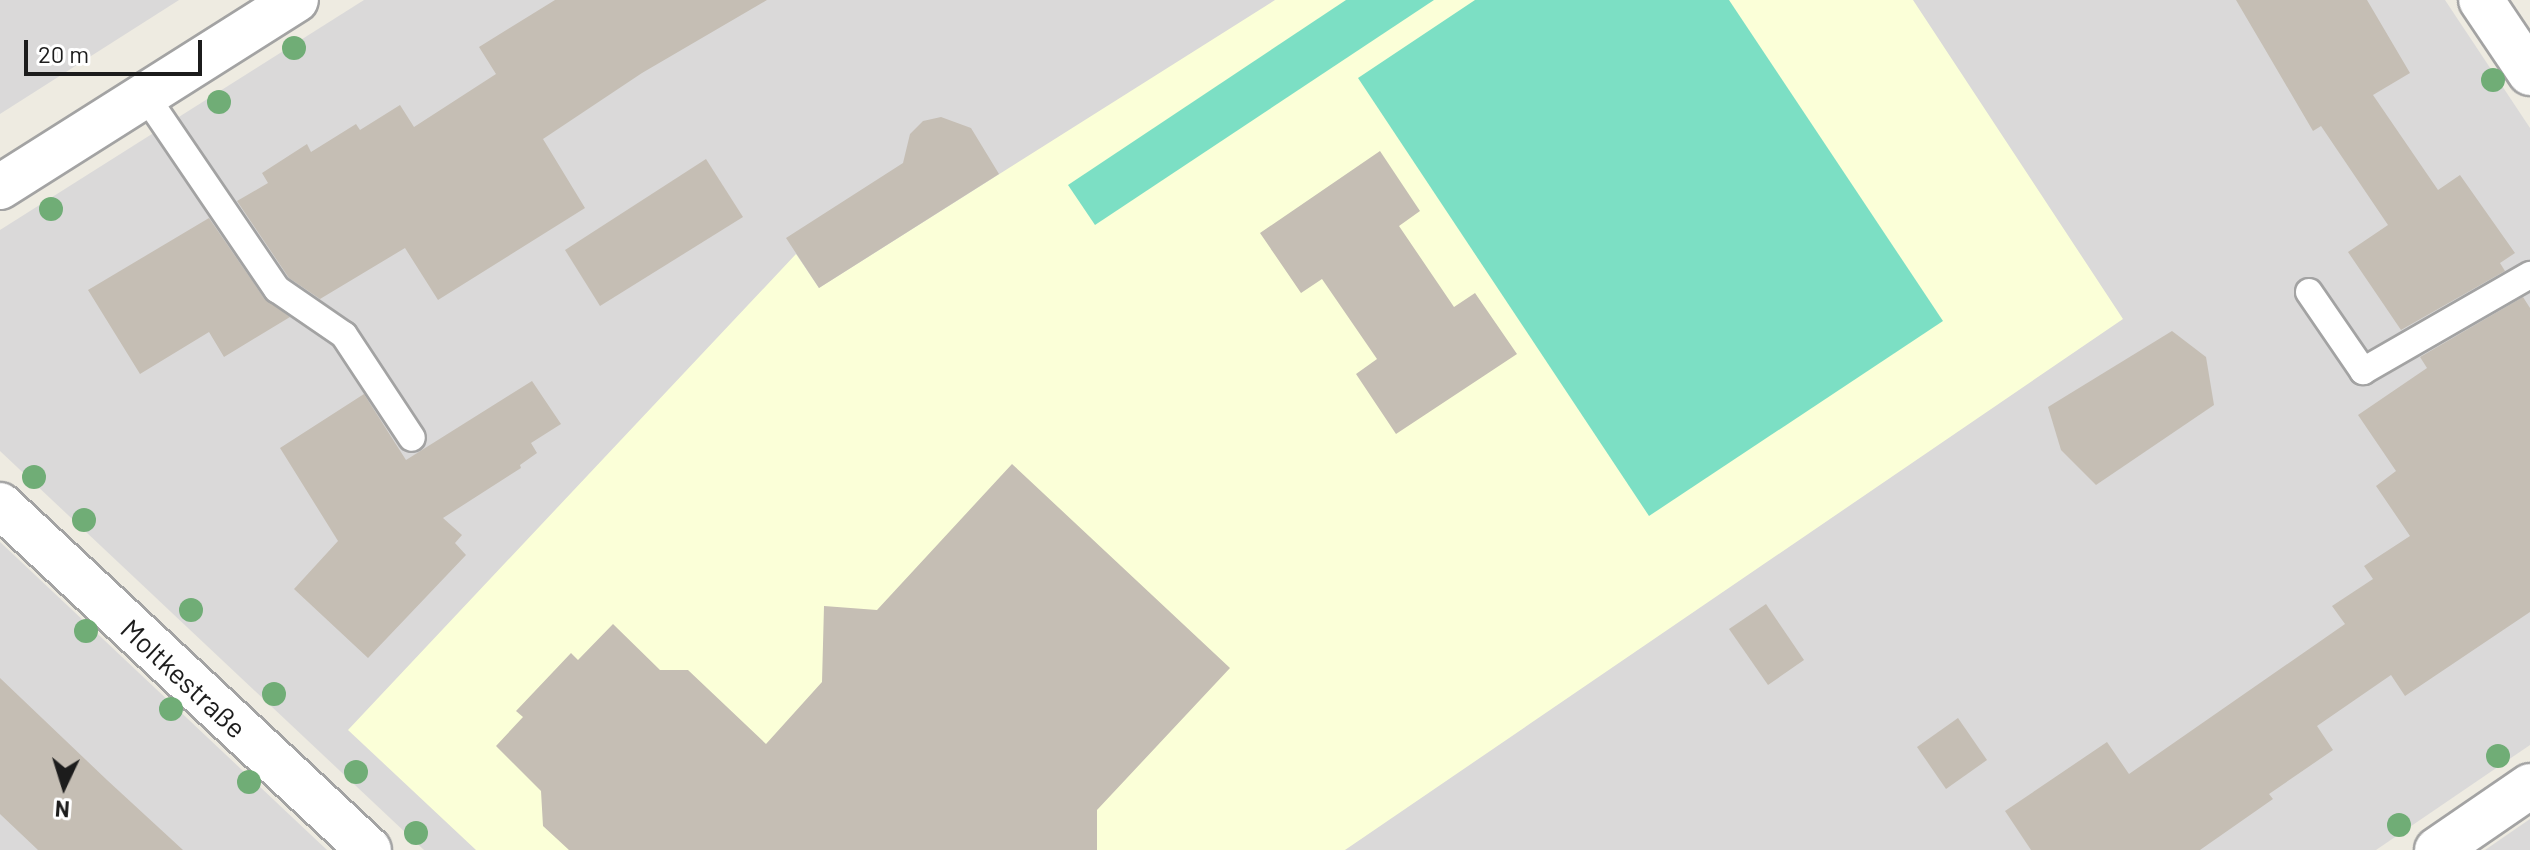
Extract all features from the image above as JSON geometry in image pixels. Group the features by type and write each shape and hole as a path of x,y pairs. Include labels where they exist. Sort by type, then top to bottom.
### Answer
{"street":[{"path":"0,187 296,0"},
{"path":"2481,0 2530,73"},
{"name":"Moltkestraße","path":"0,505 369,850"},
{"path":"2437,850 2530,786"}],"lane":[{"path":"145,95 277,289 344,335 412,438"},
{"path":"2309,292 2363,371 2530,275"}],"shaded area":[{"path":"0,0 179,0 0,114"},
{"path":"364,0 2445,0 2530,128 2530,745 2376,850 424,850 0,451 0,230"},
{"path":"1275,0 1913,0 2123,319 1345,850 476,850 348,730 796,254 819,288"},
{"path":"0,542 327,850 0,850"},
{"path":"2530,819 2530,850 2485,850"}],"green space":[{"path":"1346,0 1434,0 1095,225 1068,185"},
{"path":"1475,0 1729,0 1943,321 1649,516 1358,78"}],"building":[{"path":"555,0 767,0 642,73 543,139 585,208 438,300 405,248 320,299 289,278 237,201 268,183 262,173 307,144 311,152 356,124 360,130 400,105 414,127 496,74 479,47"},
{"path":"2236,0 2367,0 2410,73 2373,95 2438,190 2460,175 2515,253 2500,263 2505,271 2401,330 2348,252 2388,225 2321,126 2313,131"},
{"path":"941,117 971,128 999,174 819,288 786,238 903,163 910,134 923,121"},
{"path":"1380,151 1420,211 1399,226 1454,307 1475,293 1517,354 1396,434 1356,374 1377,359 1322,279 1301,293 1260,233"},
{"path":"706,159 743,217 600,306 565,250"},
{"path":"209,218 264,298 290,317 224,357 209,332 140,374 88,290"},
{"path":"2523,297 2530,308 2530,612 2405,696 2391,675 2317,726 2333,750 2269,794 2273,799 2200,850 2031,850 2005,811 2107,742 2129,774 2345,624 2332,606 2373,579 2364,566 2410,536 2376,486 2396,471 2358,415 2427,368 2420,357"},
{"path":"2172,331 2206,357 2214,405 2096,485 2061,450 2048,407"},
{"path":"532,381 561,424 531,443 537,453 520,465 521,468 443,518 462,535 455,543 466,555 368,658 294,589 338,541 280,448 364,394 406,460"},
{"path":"1012,464 1230,668 1097,810 1097,850 569,850 543,826 541,791 496,746 523,717 516,711 571,653 578,660 613,624 660,670 688,670 766,744 822,682 824,606 877,610"},
{"path":"1766,604 1804,660 1768,685 1729,629"},
{"path":"0,678 183,850 38,850 0,814"},
{"path":"1958,718 1987,760 1946,789 1917,747"}]}
